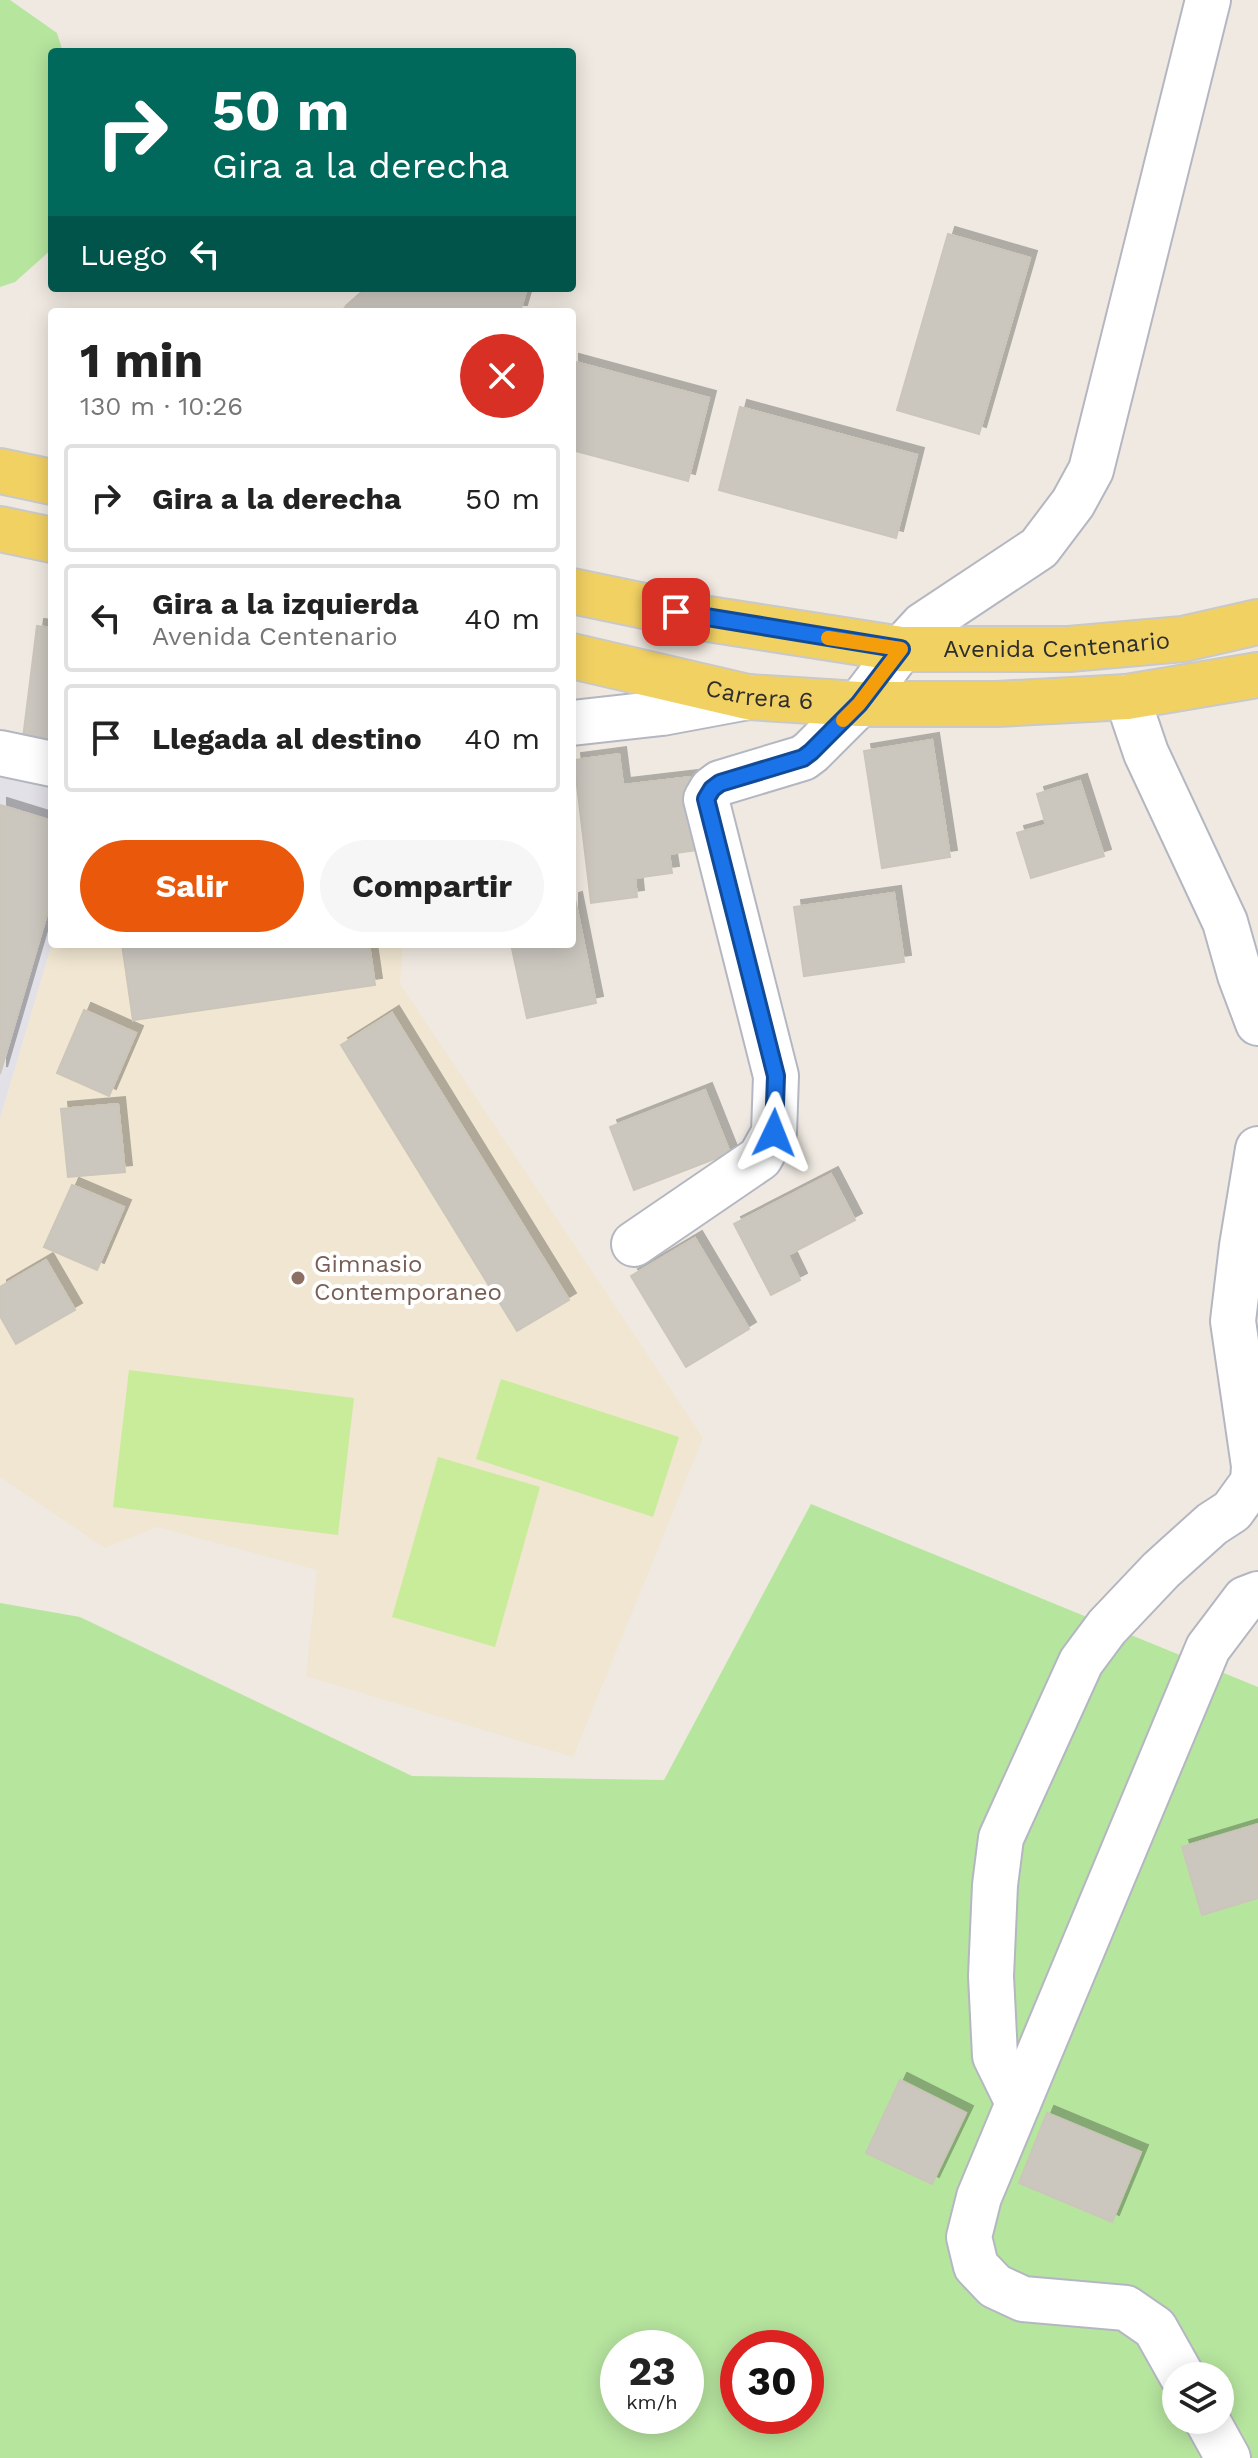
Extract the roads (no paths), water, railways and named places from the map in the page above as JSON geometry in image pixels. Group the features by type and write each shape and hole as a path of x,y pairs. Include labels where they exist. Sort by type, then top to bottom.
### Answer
{"main road":[{"path":"0,471 48,481"},
{"path":"0,529 48,539"},
{"name":"Avenida Centenario","path":"576,592 702,618 901,649 1069,649 1183,639 1258,622"},
{"name":"Carrera 6","path":"576,657 748,697 859,704 997,704 1127,697 1258,675"}],"street":[{"path":"634,1244 760,1158 774,1133 776,1076 706,799 720,783 803,758 859,704 923,625 1039,548 1073,503 1091,470 1201,2"},
{"path":"576,723 662,713 748,697"},
{"path":"1127,697 1146,753 1225,922 1258,1023"},
{"path":"0,753 48,763"},
{"path":"1018,2103 995,2056 991,1976 995,1885 1001,1838 1081,1662 1118,1615 1161,1570 1212,1524 1232,1511 1253,1482 1254,1466 1233,1321 1258,1149"},
{"path":"1174,2362 1155,2328 1126,2308 1023,2299 995,2286 976,2266 969,2237 979,2197 1208,1648 1245,1599 1258,1594"},
{"path":"1215,2434 1228,2458"}],"place":[{"name":"Gimnasio Contemporaneo","path":"298,1278"}]}
